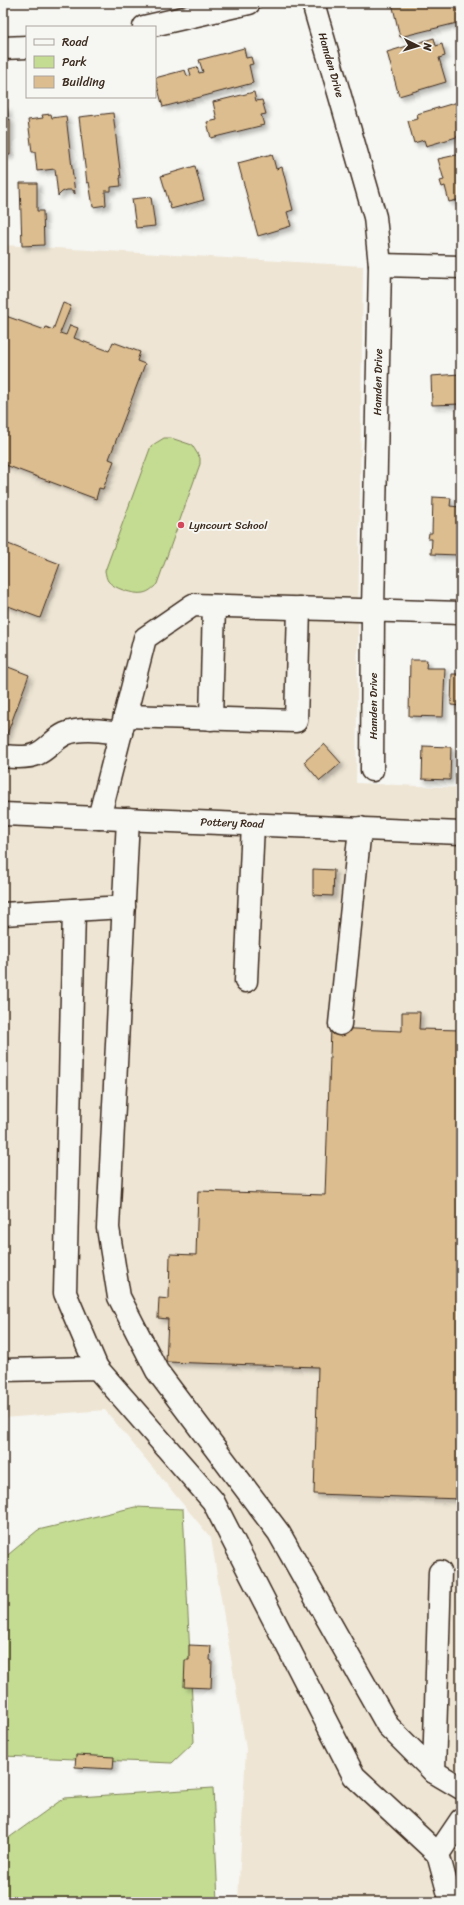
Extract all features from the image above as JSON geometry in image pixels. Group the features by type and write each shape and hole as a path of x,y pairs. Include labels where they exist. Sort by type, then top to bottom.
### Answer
{"street":[{"path":"148,26 248,3"},
{"name":"Hamden Drive","path":"313,3 375,217 380,265 373,610 372,770"},
{"path":"3,48 26,47"},
{"path":"380,265 461,267"},
{"path":"99,818 145,638 193,605 461,613"},
{"path":"211,719 214,606"},
{"path":"3,756 37,754 54,740 66,733 123,725 211,719 296,721 299,608"},
{"name":"Pottery Road","path":"3,814 461,833"},
{"path":"128,819 108,1228 119,1297 158,1371 280,1533 388,1726 434,1772 461,1788"},
{"path":"246,981 253,824"},
{"path":"340,1024 360,828"},
{"path":"3,914 124,907"},
{"path":"74,910 65,1293 97,1368 213,1501 354,1776 438,1854 451,1902"},
{"path":"3,1370 97,1368"},
{"path":"434,1772 440,1572"},
{"path":"438,1854 461,1820"}],"shaded area":[{"path":"3,245 363,266 356,783 461,788 461,1902 238,1902 246,1749 211,1538 105,1410 3,1418"}],"green space":[{"path":"164,438 171,438 192,445 200,458 200,464 157,584 151,590 145,592 129,592 111,584 107,579 105,571 151,446"},
{"path":"135,1507 183,1509 194,1742 172,1763 3,1756 3,1559 38,1530"},
{"path":"213,1788 218,1902 3,1902 3,1842 64,1798"}],"building":[{"path":"392,3 461,3 461,22 400,37"},
{"path":"434,38 436,46 442,44 445,56 439,58 446,82 399,96 387,52"},
{"path":"244,48 246,58 251,57 253,64 249,65 253,83 163,107 156,78 185,70 187,76 191,75 189,69 197,67 199,73 203,72 199,60"},
{"path":"254,92 256,101 262,100 266,114 261,115 264,125 211,138 207,122 217,120 213,102"},
{"path":"458,102 459,106 461,105 460,136 426,146 424,140 414,143 408,121 418,119 417,114"},
{"path":"3,108 7,108 8,120 10,119 10,155 3,155"},
{"path":"113,113 121,186 111,187 111,191 105,191 106,205 93,207 89,182 87,183 79,117"},
{"path":"51,114 52,118 66,116 75,194 72,190 67,190 58,196 55,169 37,171 35,152 32,152 28,120 43,118 42,115"},
{"path":"272,154 276,169 282,167 293,210 287,212 291,226 258,236 238,163"},
{"path":"461,154 461,199 449,202 445,186 442,187 440,181 444,180 438,159"},
{"path":"195,166 204,200 171,209 161,176"},
{"path":"20,183 37,183 37,211 43,211 44,245 22,246"},
{"path":"151,197 155,226 136,228 132,199"},
{"path":"63,303 71,306 60,333 66,335 70,325 78,328 74,338 109,351 113,342 140,352 137,361 145,364 109,459 114,461 103,489 99,488 96,499 3,464 3,315 45,330 46,327 53,330"},
{"path":"460,374 461,404 432,405 431,376"},
{"path":"433,497 451,498 450,506 460,507 458,555 431,554 432,539 428,539 429,533 432,533"},
{"path":"3,542 60,564 40,618 3,604"},
{"path":"410,660 427,660 426,668 445,668 443,717 409,716"},
{"path":"3,665 29,675 3,745"},
{"path":"452,674 461,674 461,706 451,705"},
{"path":"324,744 341,763 320,781 304,762"},
{"path":"423,746 451,747 450,780 422,779"},
{"path":"457,753 461,753 461,777 456,777"},
{"path":"313,869 334,870 333,896 313,895"},
{"path":"402,1012 420,1012 419,1029 461,1030 461,1499 314,1494 318,1367 166,1362 168,1319 158,1318 159,1298 169,1299 170,1254 196,1255 198,1191 325,1195 331,1028 402,1031"},
{"path":"189,1645 211,1646 211,1688 184,1687 185,1660 189,1660"},
{"path":"76,1755 114,1757 113,1769 75,1767"}],"place":[{"name":"Lyncourt School","path":"181,525"}]}
